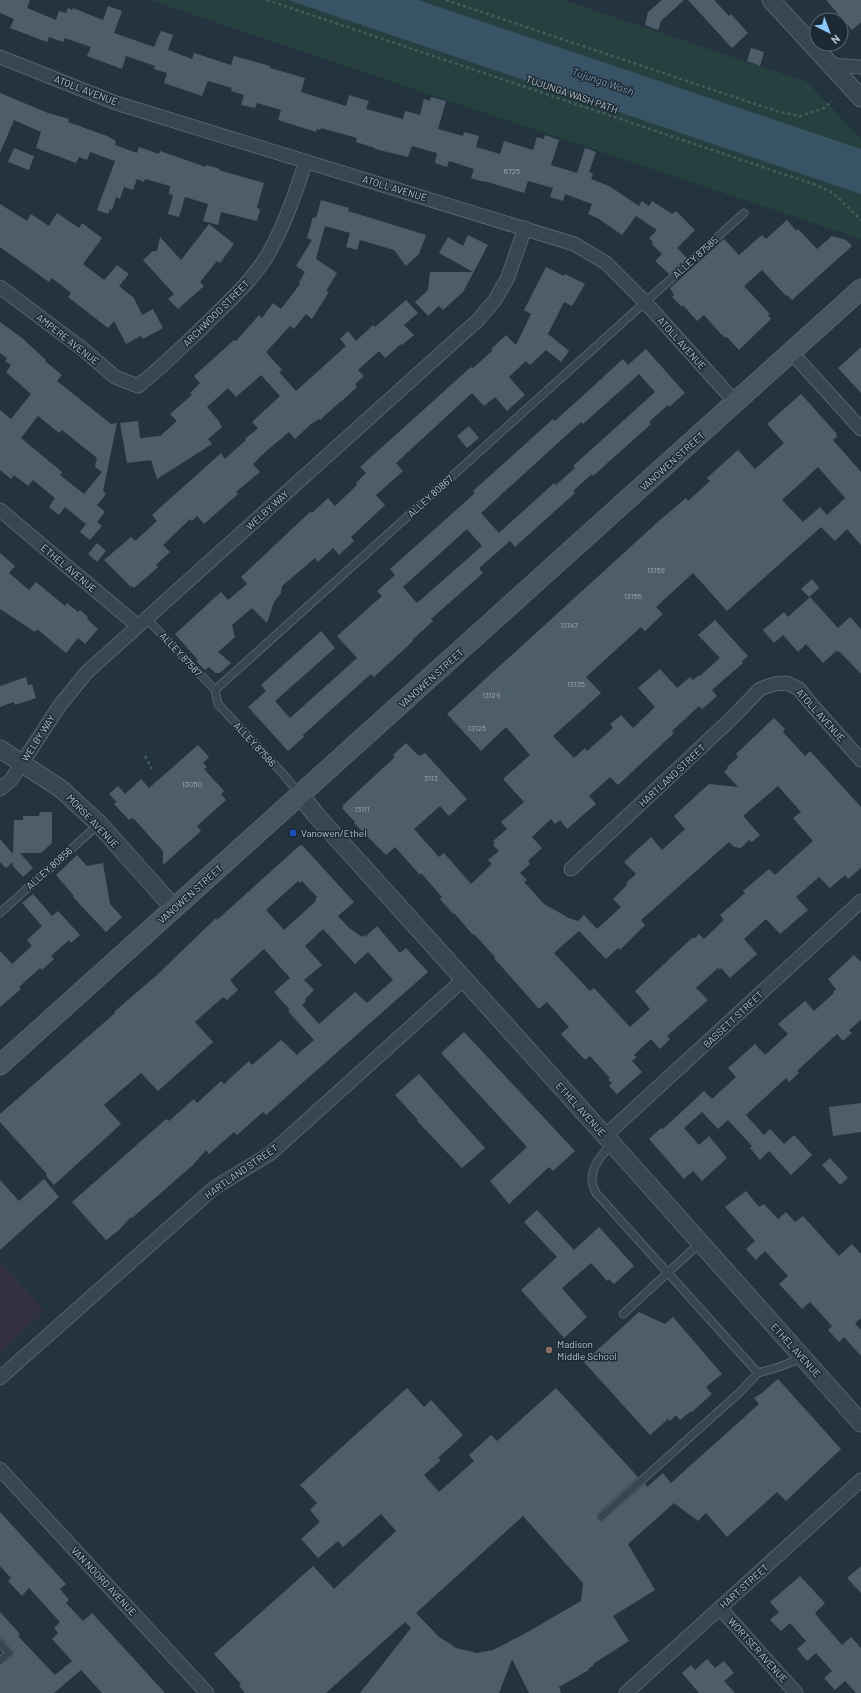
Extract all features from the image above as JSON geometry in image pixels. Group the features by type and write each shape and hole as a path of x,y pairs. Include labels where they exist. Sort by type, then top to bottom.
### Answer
{"main road":[{"name":"VANOWEN STREET","path":"0,1065 792,353 861,289"}],"street":[{"path":"772,0 861,98"},
{"name":"ATOLL AVENUE","path":"0,57 116,103 574,244 606,263 646,302 736,403"},
{"path":"831,66 861,67"},
{"name":"ARCHWOOD STREET","path":"138,386 228,303 252,276 270,250 284,222 306,161"},
{"name":"WELBY WAY","path":"0,789 11,780 60,704 87,672 478,320 495,300 508,277 525,228"},
{"name":"AMPERE AVENUE","path":"0,287 84,350 115,377 138,386"},
{"path":"792,353 861,429"},
{"name":"ETHEL AVENUE","path":"0,510 142,622"},
{"name":"ATOLL AVENUE","path":"774,684 788,683 799,689 861,760"},
{"name":"HARTLAND STREET","path":"571,869 731,719 754,695 760,690 774,684"},
{"name":"MORSE AVENUE","path":"0,749 61,789 99,824 174,908"},
{"name":"ETHEL AVENUE","path":"300,795 316,815 609,1140 861,1423"},
{"name":"BASSETT STREET","path":"609,1140 861,901"},
{"name":"HARTLAND STREET","path":"0,1378 214,1188 271,1153 464,979"},
{"name":"VAN NOORD AVENUE","path":"0,1469 207,1693"},
{"name":"HART STREET","path":"626,1693 861,1480"},
{"name":"WORTSER AVENUE","path":"720,1608 796,1693"}],"lane":[{"name":"ALLEY 87585","path":"646,302 744,213"},
{"name":"ALLEY 80867","path":"215,690 646,302"},
{"name":"ALLEY 87587","path":"142,622 215,690"},
{"name":"ALLEY 87586","path":"215,690 218,704 284,775 300,795"},
{"name":"ALLEY 80856","path":"0,913 99,824"},
{"path":"609,1140 593,1168 593,1188 596,1193 758,1372"},
{"path":"623,1314 700,1243"},
{"path":"601,1517 739,1393 758,1372 779,1367 803,1358"},
{"path":"0,1643 9,1653 0,1661"}],"path":[{"name":"TUJUNGA WASH PATH","path":"267,0 816,185 833,193 861,220"},
{"path":"446,0 779,112 801,116 824,108 832,101"},
{"path":"502,690 510,698"},
{"path":"145,756 152,768"}],"shaded area":[{"path":"0,1261 45,1311 0,1353"}],"green space":[{"path":"149,0 564,0 807,82 861,139 861,239"}],"water":[{"name":"Tujunga Wash","path":"288,0 418,0 861,149 861,194"}],"building":[{"path":"0,0 30,0 27,8 56,20 59,11 66,13 68,8 72,10 73,8 103,20 108,6 122,11 114,33 154,47 161,31 173,35 168,50 192,59 194,53 231,65 234,56 270,66 270,68 305,78 301,92 346,106 349,95 369,101 366,109 403,119 405,111 420,115 424,99 430,101 431,97 446,101 438,129 463,136 464,132 479,136 476,147 500,154 504,141 533,150 537,137 544,139 545,135 559,140 551,165 577,173 585,148 596,152 589,172 593,174 591,179 609,186 639,206 642,201 649,206 652,201 672,214 676,211 695,230 677,248 687,258 669,274 655,261 662,254 652,244 653,242 649,238 657,230 636,216 622,235 599,219 588,214 592,204 565,194 563,201 550,197 553,188 528,181 524,193 484,182 471,178 474,169 449,161 447,167 435,163 437,153 412,146 408,157 375,149 356,142 357,138 321,128 320,130 317,129 316,132 278,120 281,110 257,103 255,108 241,105 244,95 231,91 232,88 208,81 202,96 164,83 167,73 154,69 155,66 126,56 122,69 87,56 91,47 65,38 63,42 49,37 47,42 10,28 14,19 0,13"},
{"path":"662,0 684,0 661,21 658,30 645,25 648,12"},
{"path":"688,0 714,0 729,16 731,14 748,33 732,48"},
{"path":"826,0 861,0 861,22 852,30 849,27 849,12 836,12"},
{"path":"751,48 764,52 760,66 747,61"},
{"path":"0,93 48,113 69,119 68,122 107,136 116,141 115,145 137,153 139,147 159,154 160,151 206,167 206,165 264,183 257,207 260,210 257,221 221,212 218,225 203,221 208,204 185,197 179,217 168,214 173,195 169,194 170,186 145,179 144,182 137,179 133,190 124,187 120,199 116,197 112,210 110,209 108,214 97,210 115,161 90,152 87,160 79,157 76,163 36,148 41,132 14,120 0,153"},
{"path":"14,148 34,156 29,170 8,162"},
{"path":"321,200 349,208 348,211 426,235 419,254 406,266 394,250 360,240 357,250 346,247 350,233 325,226 316,259 337,273 326,291 329,292 312,319 306,314 294,329 290,326 266,352 282,370 279,372 296,391 346,346 340,339 348,331 356,341 373,325 375,327 406,300 418,313 404,325 414,335 385,358 379,351 358,370 364,376 355,384 357,387 342,401 320,420 319,419 311,424 295,439 289,432 263,454 253,464 260,472 236,492 238,494 204,524 197,516 192,521 190,519 163,545 170,552 156,565 158,567 134,588 132,586 131,587 104,560 131,537 135,541 157,521 152,515 221,453 225,459 246,440 245,439 258,428 252,422 280,396 261,375 236,397 228,388 207,407 222,427 208,439 212,444 157,479 151,460 127,463 120,423 138,421 140,438 160,436 177,421 170,414 192,395 190,393 200,383 194,376 234,340 236,341 259,315 262,318 273,303 281,309 300,284 299,283 305,272 296,266 312,240 307,238 313,217 316,218"},
{"path":"0,204 27,221 31,214 49,226 57,213 79,228 82,223 102,238 83,264 104,280 117,265 129,274 119,286 134,298 142,315 153,309 163,328 143,339 141,336 126,344 114,321 108,328 68,297 71,293 52,278 49,282 0,247"},
{"path":"787,220 796,231 798,229 817,249 832,236 846,240 852,246 792,300 787,295 786,296 762,270 744,286 770,314 768,315 771,319 739,350 727,337 726,338 721,334 704,315 697,321 683,305 682,307 672,297 674,295 670,288 724,239 739,255 762,235 766,239"},
{"path":"209,224 234,244 220,263 217,261 200,282 204,286 178,309 168,299 174,294 143,260 153,251 157,251 160,237 181,260"},
{"path":"468,235 488,245 463,292 443,310 439,306 428,316 415,302 428,290 430,272 473,272 439,253 448,237 463,246"},
{"path":"546,267 585,284 572,306 564,302 548,334 569,351 561,362 546,350 530,365 526,361 509,377 525,395 507,411 495,397 484,406 472,393 396,463 403,471 376,495 385,505 351,537 354,541 339,555 333,548 318,562 315,558 282,586 281,593 274,602 267,623 252,608 232,625 235,637 218,652 231,663 220,673 215,673 209,667 205,670 175,634 221,592 228,600 247,584 241,577 311,511 312,513 328,498 335,506 357,485 356,483 366,473 360,467 471,367 473,368 493,350 491,349 506,335 516,345 531,314 524,310"},
{"path":"0,322 22,338 46,360 45,361 62,375 57,381 111,424 117,423 103,491 106,494 97,505 105,512 97,522 102,526 90,540 80,532 86,524 65,507 59,515 49,507 55,498 33,480 28,486 14,475 11,479 0,470 0,410 11,419 31,394 6,372 11,365 5,361 7,358 0,353","holes":["38,416 59,433 62,430 97,458 95,467 102,472 84,494 60,475 62,472 21,438"]},
{"path":"861,347 861,393 838,368"},
{"path":"646,349 685,393 669,407 668,405 649,422 651,424 593,476 592,474 573,491 575,493 515,547 510,541 479,568 483,573 431,619 433,621 412,640 413,641 374,677 371,674 303,735 304,737 288,751 248,707 266,691 261,685 321,631 335,648 275,701 290,718 357,658 337,636 382,596 377,591 395,575 390,569 475,493 473,491 553,419 555,421 623,359 628,365","holes":["639,374 655,392 573,466 575,468 556,485 554,483 499,533 481,513 581,422 583,424","467,529 482,546 417,603 403,587"]},
{"path":"801,394 837,434 837,437 833,440 861,472 861,545 847,529 835,541 821,527 727,611 693,573 656,607 663,614 645,631 641,627 586,677 601,693 553,736 574,758 585,748 587,751 613,728 610,724 621,715 633,728 655,707 638,688 660,669 677,688 690,677 693,680 699,675 700,676 720,658 698,635 715,620 748,656 742,661 743,663 712,690 717,696 702,709 699,706 672,731 674,733 618,785 610,777 589,796 596,804 567,829 560,820 555,824 551,819 532,837 542,848 528,861 530,864 520,873 527,880 524,882 544,904 569,918 578,921 584,915 597,929 621,907 613,899 627,885 626,883 636,874 624,862 651,837 662,850 685,829 674,816 709,784 738,787 724,772 728,768 727,767 738,757 736,754 774,718 785,729 783,732 805,756 810,751 861,807 861,868 848,879 845,875 830,888 819,877 796,897 808,910 780,934 766,919 744,939 757,954 730,978 721,968 720,970 718,968 696,988 708,1000 667,1036 670,1039 660,1049 651,1039 634,1055 637,1057 632,1061 642,1072 617,1094 609,1086 612,1083 608,1080 610,1078 590,1056 585,1060 561,1034 569,1027 547,1002 539,1009 494,958 495,957 454,913 453,914 440,899 442,897 421,873 420,875 395,847 386,855 354,823 355,822 342,808 344,807 342,806 395,757 393,755 406,743 419,756 425,753 467,799 449,816 440,806 414,829 439,857 444,853 471,884 492,864 488,860 499,851 493,845 495,843 493,841 507,829 501,822 524,802 503,779 530,755 506,727 481,751 447,714 660,520 686,498 688,501 710,481 707,478 738,450 755,469 784,443 767,424","holes":["818,467 845,498 827,515 820,507 803,522 782,500","778,786 801,812 793,818 813,841 775,875 769,869 743,891 745,893 720,915 724,920 704,939 699,934 695,938 692,938 635,991 650,1009 630,1027 594,988 590,991 554,953 579,931 606,959 618,948 620,950 645,925 641,920 729,842 734,847 741,848 749,840 752,842 760,835 743,816"]},
{"path":"469,426 479,438 467,448 457,436"},
{"path":"97,543 106,551 97,562 88,554"},
{"path":"0,553 15,566 9,573 29,590 36,582 65,606 67,603 78,612 80,610 88,617 87,619 98,629 85,644 78,638 66,653 37,629 35,632 0,609"},
{"path":"812,579 819,588 809,597 801,589"},
{"path":"810,597 838,628 850,617 861,629 861,674 839,651 836,651 823,663 806,644 798,652 783,635 774,643 763,630 784,612 788,617"},
{"path":"26,677 28,685 32,684 36,698 15,705 14,702 0,707 0,686"},
{"path":"198,745 209,757 203,763 207,767 204,769 224,791 221,794 226,800 197,826 201,831 163,865 163,851 134,819 132,818 129,820 114,804 117,802 109,794 118,786 125,794 141,779 149,788"},
{"path":"40,812 52,812 52,843 41,853 20,853 33,868 23,877 13,866 13,862 6,868 0,862 0,839 13,854 14,820 23,820 23,816 39,816"},
{"path":"302,845 354,902 338,916 349,928 362,937 364,935 365,937 377,926 400,953 406,948 428,972 266,1115 263,1112 237,1135 234,1132 209,1154 206,1150 193,1165 106,1240 72,1202 166,1119 169,1121 194,1099 197,1103 221,1081 224,1084 249,1061 252,1065 281,1040 297,1055 314,1040 288,1011 290,1010 274,992 290,978 264,949 230,980 238,990 227,1000 223,997 195,1022 213,1042 158,1091 141,1073 104,1105 121,1124 54,1185 46,1176 47,1174 0,1122 0,1114 158,974 216,918 217,920 299,846","holes":["298,881 300,883 302,881 317,897 315,900 316,901 284,930 266,910","323,929 355,964 368,952 393,980 367,1003 355,992 319,1024 302,1005 306,1001 305,999 314,990 304,980 322,965 305,946"]},
{"path":"77,855 87,866 103,863 110,904 122,917 106,932 73,897 74,896 56,875"},
{"path":"33,894 52,916 58,911 80,935 71,943 69,940 51,956 54,959 42,970 40,968 19,987 21,989 0,1007 0,951 12,964 32,946 27,940 42,926 22,903"},
{"path":"854,955 861,962 861,1020 849,1030 852,1033 843,1041 837,1034 797,1071 799,1073 789,1082 786,1078 746,1115 764,1135 770,1129 784,1144 794,1135 812,1155 791,1175 769,1151 760,1160 750,1148 752,1146 728,1120 718,1129 702,1112 684,1128 699,1145 709,1136 727,1158 702,1181 693,1171 684,1179 649,1139 661,1128 663,1129 704,1091 712,1099 736,1077 728,1068 755,1044 765,1055 788,1034 778,1024 805,1001 814,1011 834,993 833,992 836,989 828,979"},
{"path":"464,1032 575,1151 553,1171 549,1167 509,1204 490,1181 527,1147 441,1053"},
{"path":"419,1074 485,1148 462,1168 417,1121 418,1120 395,1095"},
{"path":"861,1103 861,1132 833,1136 829,1107"},
{"path":"830,1158 848,1178 840,1185 822,1165"},
{"path":"44,1179 59,1197 0,1250 0,1180 19,1201"},
{"path":"746,1191 759,1207 764,1204 778,1219 786,1212 795,1222 803,1216 839,1256 852,1244 861,1254 861,1318 855,1323 861,1330 861,1356 844,1337 839,1342 828,1330 832,1326 810,1302 802,1309 779,1284 788,1276 765,1251 756,1260 746,1249 755,1241 725,1207"},
{"path":"537,1210 574,1250 599,1227 634,1266 614,1284 609,1279 607,1281 591,1263 562,1288 587,1317 564,1338 521,1290 557,1257 524,1222"},
{"path":"639,1312 665,1324 673,1317 722,1374 706,1387 712,1394 692,1412 691,1411 680,1420 676,1415 670,1421 668,1419 650,1435 584,1362"},
{"path":"778,1379 841,1449 786,1501 777,1492 727,1537 706,1513 698,1521 674,1503 628,1544 655,1590 613,1616 629,1641 593,1664 594,1665 588,1669 589,1670 559,1687 561,1693 529,1693 512,1659 499,1693 360,1693 411,1628 405,1622 326,1693 245,1693 239,1686 241,1684 214,1654 313,1566 334,1589 396,1531 381,1514 343,1547 338,1541 318,1558 301,1539 320,1522 310,1510 317,1503 300,1485 407,1388 424,1407 431,1400 463,1435 438,1458 441,1460 424,1475 439,1492 474,1461 469,1455 491,1435 497,1441 556,1388 638,1477 597,1514 597,1520 602,1522 645,1484 647,1487 663,1473 671,1483 759,1404 754,1398","holes":["523,1516 583,1583 581,1601 526,1633 493,1650 477,1653 456,1648 438,1636 416,1613"]},
{"path":"0,1512 66,1584 60,1589 69,1600 66,1603 83,1621 92,1613 165,1693 102,1693 81,1670 54,1693 0,1693 0,1666 12,1657 14,1652 4,1640 0,1638 0,1612 20,1634 18,1636 55,1675 72,1661 52,1639 58,1633 54,1628 60,1622 29,1588 22,1596 8,1581 11,1578 0,1566"},
{"path":"861,1566 861,1593 847,1578"},
{"path":"800,1576 825,1603 815,1613 821,1621 842,1645 851,1637 861,1648 861,1693 856,1693 845,1681 835,1690 824,1678 832,1671 816,1653 807,1661 797,1649 806,1641 790,1623 781,1631 770,1620 779,1612 770,1602"},
{"path":"707,1659 715,1668 724,1661 734,1673 724,1681 735,1693 699,1693 682,1673 691,1665 695,1670"}],"place":[{"name":"Vanowen/Ethel","path":"293,833"},
{"name":"Madison Middle School","path":"549,1350"}]}
